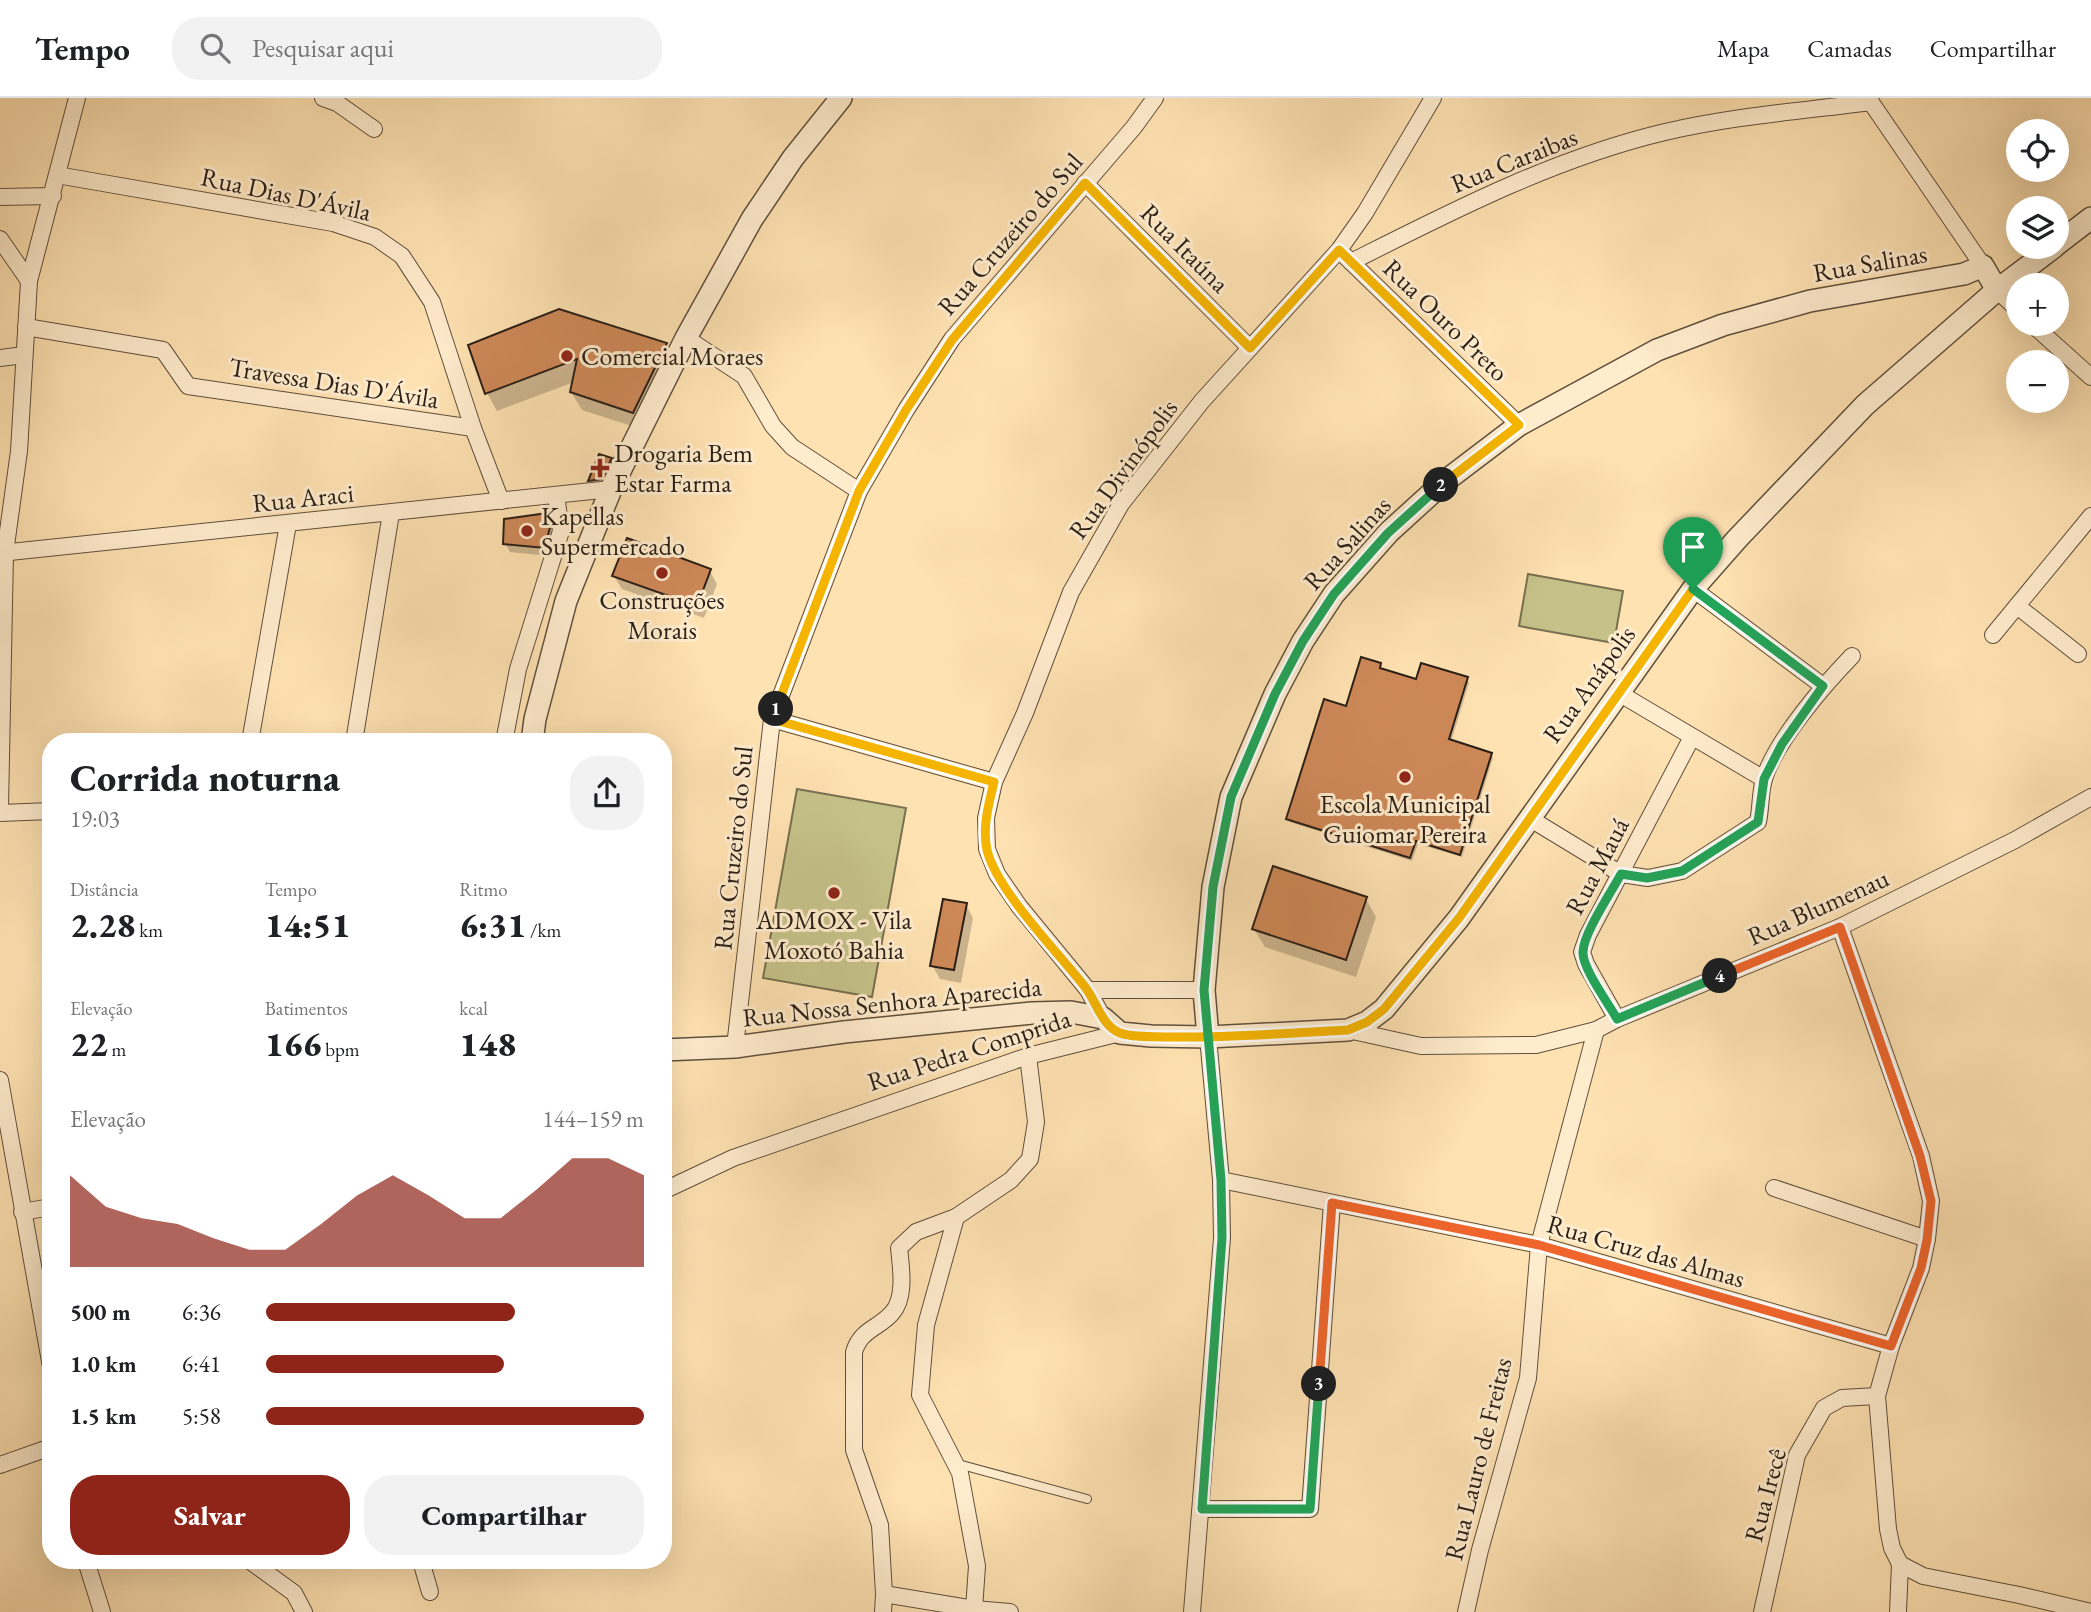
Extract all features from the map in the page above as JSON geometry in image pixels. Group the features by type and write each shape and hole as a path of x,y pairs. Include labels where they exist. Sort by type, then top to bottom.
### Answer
{"street":[{"path":"42,811 0,811 2,553 19,451 29,281 77,98"},
{"path":"323,98 337,103 374,129"},
{"path":"533,733 566,601 611,489 686,338 752,219 793,158 841,98"},
{"name":"Rua Cruzeiro do Sul","path":"735,1047 772,719 859,491 906,410 952,340 1134,127 1155,98"},
{"name":"Rua Divinópolis","path":"1103,1018 1088,990 1019,906 997,874 987,849 986,818 994,782 1025,713 1071,592 1121,504 1202,401 1339,250 1365,213 1433,98"},
{"path":"1869,100 1997,290 2006,299"},
{"name":"Rua Caraibas","path":"1351,262 1560,164 1664,132 1869,100"},
{"name":"Rua Dias D'Ávila","path":"57,175 333,223 375,237 402,256 432,302 473,428 501,501"},
{"name":"Rua Itaúna","path":"1085,183 1250,348"},
{"path":"0,197 53,196"},
{"name":"Rua Anápolis","path":"2069,235 2091,218"},
{"path":"0,239 29,281"},
{"name":"Rua Ouro Preto","path":"1339,250 1519,425"},
{"name":"Rua Anápolis","path":"1348,1030 1367,1022 1384,1009 1459,918 1617,692 1693,589 1737,539 1865,405 1997,290 2038,259"},
{"name":"Rua Salinas","path":"1209,1037 1204,990 1213,887 1231,797 1275,694 1303,641 1334,594 1388,533 1444,482 1519,425 1657,350 1723,325 1810,301 1964,274 1983,266"},
{"name":"Travessa Dias D'Ávila","path":"26,327 163,350 188,386 473,428"},
{"path":"2045,336 2091,377"},
{"path":"686,338 744,376 773,426 792,447 859,491"},
{"path":"0,358 24,355"},
{"name":"Rua Araci","path":"2,553 611,489"},
{"path":"507,733 518,669 561,531 556,495"},
{"path":"355,733 391,513"},
{"path":"1993,635 2090,520"},
{"path":"252,733 288,524"},
{"path":"1693,589 1823,686"},
{"path":"2017,606 2078,654"},
{"path":"1529,818 1621,874 1647,878 1682,871 1758,822 1764,779 1782,744 1823,686 1852,656"},
{"path":"1617,692 1764,779"},
{"path":"772,719 994,782"},
{"name":"Rua Mauá","path":"1617,1019 1586,964 1583,952 1588,935 1692,737"},
{"name":"Rua Blumenau","path":"1348,1030 1421,1046 1536,1045 1596,1030 1840,927 2015,840 2091,797"},
{"path":"1840,927 1920,1156 1931,1201 1921,1268 1891,1346 1877,1396 1888,1529 1892,1548 1900,1564 1898,1612"},
{"name":"Rua Pedra Comprida","path":"1088,990 1204,990"},
{"name":"Rua Nossa Senhora Aparecida","path":"672,1050 735,1047 844,1032 1032,1013 1071,1012 1103,1018"},
{"path":"1103,1018 1120,1033"},
{"name":"Rua Pedra Comprida","path":"672,1187 733,1158 1028,1056 1120,1033 1209,1037 1348,1030"},
{"name":"Rua Lauro de Freitas","path":"1466,1612 1480,1550 1528,1378 1539,1245 1596,1030"},
{"path":"1192,1612 1222,1238 1221,1180 1209,1037"},
{"path":"883,1612 880,1525 854,1450 854,1352 858,1339 894,1312 903,1281 899,1248 916,1232 956,1217 1011,1180 1030,1159 1036,1122 1028,1056"},
{"path":"0,1080 42,1319"},
{"name":"Rua Cruz das Almas","path":"1221,1180 1539,1245 1891,1346"},
{"path":"1774,1188 1927,1240"},
{"path":"1202,1509 1310,1509 1332,1203"},
{"path":"22,1212 42,1209"},
{"path":"956,1217 926,1325 920,1395 960,1473 977,1566 974,1609"},
{"name":"Rua Irecê","path":"1762,1612 1797,1455 1824,1408 1842,1398 1877,1396"},
{"path":"0,1465 42,1450"},
{"path":"1900,1564 1923,1576 2091,1612"},
{"path":"89,1569 102,1612"},
{"path":"261,1569 294,1593 304,1612"},
{"path":"423,1569 430,1592"},
{"path":"884,1594 974,1609 1010,1612"}],"lane":[{"path":"955,1464 1087,1499"}],"shaded area":[{"path":"1528,574 1623,591 1614,643 1519,626"},
{"name":"ADMOX - Vila Moxotó Bahia","path":"797,789 906,808 872,997 763,978"}],"building":[{"name":"Comercial Moraes","path":"559,309 667,343 633,413 570,392 577,359 485,394 468,345"},
{"name":"Drogaria Bem Estar Farma","path":"599,454 612,458 601,479 588,481"},
{"name":"Kapellas Supermercado","path":"548,513 550,527 545,548 503,544 504,519"},
{"name":"Construções Morais","path":"627,538 711,569 697,606 612,576"},
{"path":"1361,657 1381,663 1380,668 1416,679 1421,663 1468,677 1449,739 1492,753 1460,855 1416,841 1410,858 1286,819 1324,699 1346,706"},
{"path":"1273,866 1367,897 1346,960 1252,929"},
{"path":"943,899 967,903 954,970 930,966"}],"place":[{"name":"Comercial Moraes","path":"567,356"},
{"name":"Drogaria Bem Estar Farma","path":"600,468"},
{"name":"Kapellas Supermercado","path":"527,531"},
{"name":"Construções Morais","path":"662,573"},
{"name":"Escola Municipal Guiomar Pereira","path":"1405,777"},
{"name":"ADMOX - Vila Moxotó Bahia","path":"834,893"}],"route":[{"path":"1693,589 1617,692 1459,918 1384,1009 1367,1022 1348,1030 1209,1037 1120,1033 1103,1018 1088,990 1019,906 997,874 987,849 986,818 994,782 772,719 859,491 906,410 952,340 1085,183 1250,348 1339,250 1519,425 1444,482 1388,533 1334,594 1303,641 1275,694 1231,797 1213,887 1204,990 1209,1037 1213,1076 1221,1180 1222,1238 1202,1509 1310,1509 1332,1203 1539,1245 1891,1346 1921,1268 1931,1201 1920,1156 1840,927 1617,1019 1586,964 1583,952 1588,935 1621,874 1647,878 1682,871 1758,822 1764,779 1782,744 1823,686 1693,589"}]}
